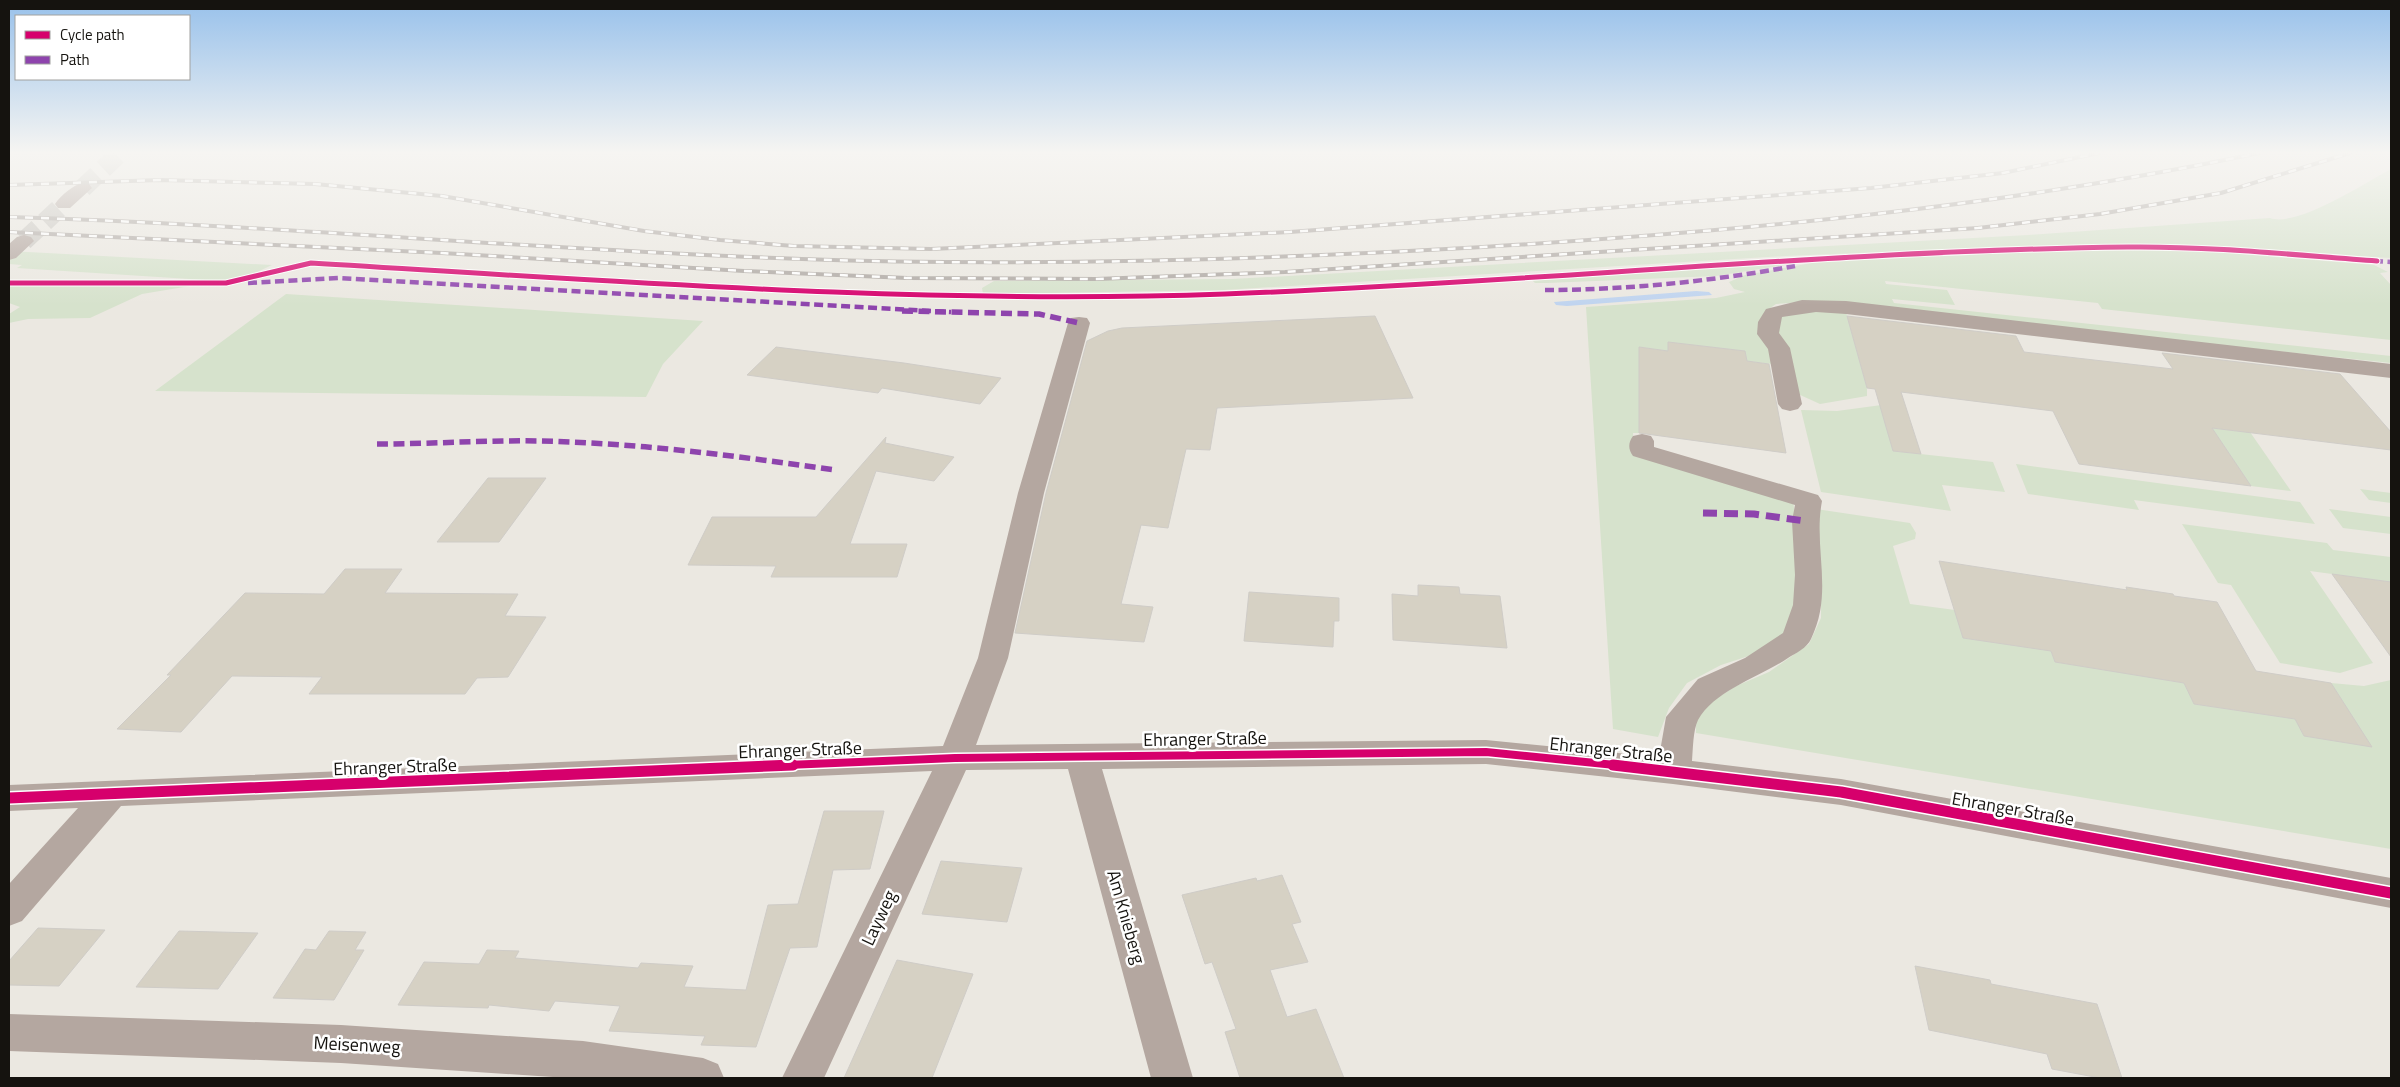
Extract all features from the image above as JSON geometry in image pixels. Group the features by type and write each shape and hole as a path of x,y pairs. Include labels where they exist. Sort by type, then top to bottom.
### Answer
{"street":[{"path":"9,254 24,242"},
{"path":"1790,404 1779,348 1768,334 1769,322 1773,313 1790,307 1814,306 1890,313 2391,371"},
{"name":"Layweg","path":"803,1078 955,758 993,658 1031,493 1079,323"},
{"path":"1642,441 1642,450 1809,501 1806,520 1809,575 1808,605 1796,639 1756,665 1708,687 1682,717 1673,771"},
{"name":"Ehranger Straße","path":"9,798 955,758 1081,755 1486,752 1673,771 1841,792 2391,893"},
{"name":"Am Knieberg","path":"1081,755 1172,1078"},
{"path":"9,910 111,794"},
{"name":"Meisenweg","path":"9,1032 351,1044 583,1060 703,1078"}],"green space":[{"path":"2328,204 2391,204 2391,258 2130,244 1785,256 1224,290 983,294 982,288 994,281 1232,279 2028,235 2270,218 2282,219 2296,217"},
{"path":"2099,250 2205,251 2374,265 2388,272 2380,273 2391,285 2391,340 2102,309 2098,303 1885,281 1886,284 1947,290 1955,305 1892,299 1894,303 2391,356 2391,363 1805,302 1776,304 1766,311 1772,364 1747,361 1745,351 1668,342 1668,351 1640,347 1639,433 1633,433 1634,451 1793,501 1800,548 1800,590 1785,635 1761,652 1721,665 1687,683 1669,708 1658,737 1613,729 1586,307 1716,298 1745,292 1734,289 1729,282 1745,275 1834,259"},
{"path":"9,251 272,265 249,276 221,281 17,268 22,265 9,264"},
{"path":"1810,261 1716,276 1547,283 1535,283 1532,280 1535,278"},
{"path":"58,283 190,286 142,294 90,318 28,319 9,323 9,314 20,307 9,303 9,285"},
{"path":"286,294 703,321 663,364 646,397 155,391"},
{"path":"1801,309 1846,312 1867,388 1867,396 1820,404 1798,394 1774,326 1776,318"},
{"path":"1889,404 1893,451 1993,462 2005,492 1942,485 1951,511 1821,492 1801,410 1837,411"},
{"path":"2212,428 2250,432 2291,491 2251,486"},
{"path":"2016,464 2300,502 2315,524 2134,500 2139,510 2028,494"},
{"path":"2360,489 2391,493 2391,503 2369,500"},
{"path":"1816,509 1910,523 1916,533 1915,539 1893,546 1910,604 1955,610 1964,638 2032,648 2049,646 2055,662 2152,677 2168,676 2170,681 2184,683 2194,704 2295,719 2304,736 2371,746 2331,683 2364,686 2391,680 2391,849 1696,733 1696,717 1703,707 1736,686 1769,672 1809,644 1821,618 1821,577"},
{"path":"2329,509 2391,517 2391,534 2343,528"},
{"path":"2182,524 2327,543 2333,550 2391,557 2391,582 2310,571 2373,663 2340,673 2280,663 2231,585 2218,583"}],"water":[{"path":"1696,291 1709,292 1712,295 1567,306 1556,305 1554,302"}],"building":[{"path":"1375,316 1413,398 1217,408 1210,450 1186,449 1168,528 1141,525 1121,604 1153,607 1144,642 1015,633 1046,493 1087,341 1108,331 1122,328"},
{"path":"1847,316 2016,336 2024,352 2173,369 2162,353 2340,374 2391,432 2391,450 2212,428 2251,486 2079,464 2053,411 1901,392 1921,454 1893,451 1875,389 1867,388"},
{"path":"1668,342 1745,351 1747,361 1769,364 1786,453 1639,433 1639,347 1668,351"},
{"path":"776,347 904,363 1001,378 980,404 882,388 878,393 747,375"},
{"path":"886,437 885,443 954,457 934,481 876,471 850,544 907,544 897,577 771,577 776,566 688,565 712,517 816,517"},
{"path":"488,478 546,478 499,542 437,542"},
{"path":"1939,561 2127,590 2126,587 2217,602 2256,671 2331,683 2372,747 2304,736 2295,719 2194,704 2184,683 2055,662 2051,651 1963,638"},
{"path":"345,569 402,569 385,593 518,594 505,616 546,617 508,677 477,678 465,694 309,694 322,677 232,676 181,732 117,729 171,675 167,675 245,593 324,594"},
{"path":"2332,574 2391,582 2391,657"},
{"path":"1418,585 1459,587 1460,594 1500,596 1507,648 1393,640 1392,594 1418,596"},
{"path":"1249,592 1339,598 1339,621 1334,621 1333,647 1244,641"},
{"path":"824,811 884,811 870,869 833,870 817,947 790,948 756,1047 701,1045 705,1036 609,1031 620,1006 555,1001 549,1011 489,1005 488,1008 398,1005 424,962 479,964 487,950 519,951 515,958 638,968 641,963 693,966 684,987 746,990 768,905 798,904"},
{"path":"941,861 1022,868 1007,922 922,914"},
{"path":"1282,875 1301,922 1292,924 1308,962 1270,970 1287,1017 1316,1009 1344,1078 1240,1078 1225,1032 1236,1029 1212,962 1205,964 1182,895 1256,878 1257,881"},
{"path":"38,928 105,930 59,986 9,985 9,961"},
{"path":"179,931 258,933 218,989 136,987"},
{"path":"329,931 366,932 355,950 364,950 334,1000 273,998 305,949 316,950"},
{"path":"897,960 973,974 932,1078 844,1078"},
{"path":"1915,966 1990,980 1991,984 2097,1004 2122,1078 2100,1078 2052,1069 2047,1054 1929,1030"}],"tunnel":[{"path":"24,241 64,204"}],"railway":[{"path":"487,204 644,231 720,240 794,246 931,249 1290,232 1663,204"},
{"path":"9,217 207,226 703,255 887,261 1057,262 1228,259 1581,241 1776,224 1956,204"},
{"path":"9,232 442,253 744,271 907,278 1096,279 1285,272 1978,228 2100,214 2159,204"}],"marked path":[{"path":"2374,261 2391,262"},
{"path":"1545,290 1639,287 1733,276 1795,266"},
{"path":"248,283 339,278 906,311 1039,314 1079,323"},
{"path":"377,444 516,441 563,442 631,446 835,470"},
{"path":"1703,513 1754,514 1805,521"}],"cycle path":[{"path":"9,283 226,283 311,263 849,294 1024,298 1225,294 1852,256 1986,251 2134,247 2377,261"},
{"path":"9,798 955,758 1486,752 1673,771 1841,792 2391,893"}]}
